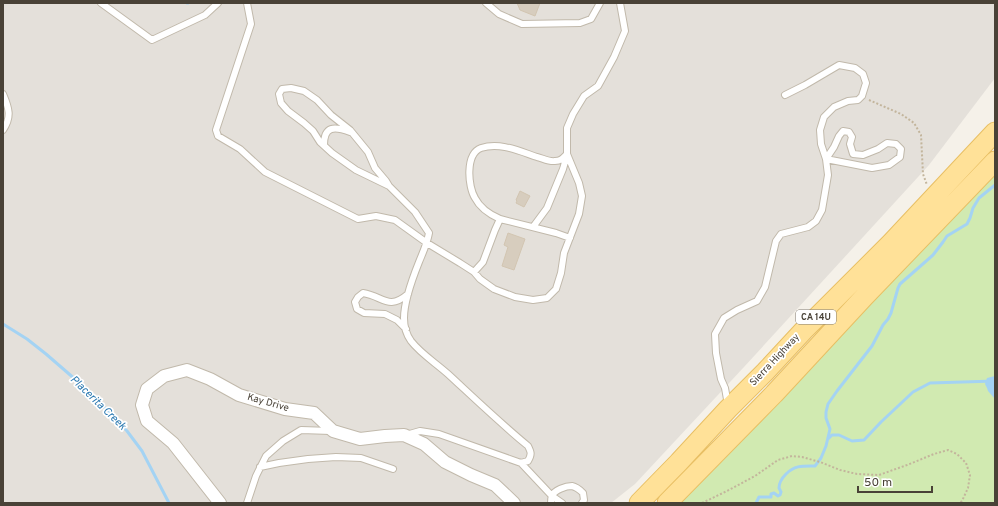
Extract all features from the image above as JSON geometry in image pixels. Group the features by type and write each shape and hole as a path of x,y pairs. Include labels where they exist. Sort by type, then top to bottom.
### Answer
{"main road":[{"name":"Sierra Highway","path":"639,503 995,132"},
{"name":"CA 14U","path":"667,503 774,394 864,296 995,161"},
{"path":"728,409 743,425"}],"street":[{"name":"Kay Drive","path":"220,503 173,443 147,421 142,405 147,389 164,376 187,370 210,379 238,395 285,409 314,413 333,431 360,439 404,435 424,444 445,462 496,485 514,503"}],"lane":[{"path":"101,3 152,40 205,15 218,3"},
{"path":"247,3 251,24 216,130 218,136 240,149 265,172 358,219 376,216 395,220 427,243 474,272 480,279 494,289 515,297 533,300 547,298 556,289 561,273 564,253 579,214 582,196 579,183 567,154"},
{"path":"486,3 498,14 522,24 580,23 591,19 600,3"},
{"path":"533,227 547,208 563,169 567,154 567,128 573,114 584,96 598,86 614,57 625,31 620,3"},
{"path":"728,409 725,388 721,379 716,353 715,334 724,318 757,301 765,287 776,241 781,234 808,227 816,222 822,210 828,175 826,158 821,144 820,130 824,117 834,107 848,101 858,100 862,96 866,83 863,74 855,68 839,65 785,95"},
{"path":"389,186 356,170 332,153 320,142 313,131 288,111 281,102 279,94 282,89 291,88 304,91 317,100 331,115 350,130 368,152 375,168 389,186 415,212 429,233 427,243 409,293 404,318 406,332 411,341 419,349 528,446 531,452 530,457 528,461 521,463"},
{"path":"3,94 8,105 9,118 3,130"},
{"path":"324,145 324,138 327,132 333,128 353,134"},
{"path":"843,131 848,132 852,137 850,144 853,154 863,155 878,149 887,143 896,144 901,150 900,156 890,165 872,168 826,158 843,131"},
{"path":"567,154 562,160 554,162 508,147 491,146 479,149 473,155 470,165 469,178 475,199 493,216 570,238"},
{"path":"474,272 483,262 500,219"},
{"path":"406,329 397,320 385,314 364,313 357,309 355,302 363,293 370,294 389,302 395,302 409,293"},
{"path":"247,503 256,476 266,456 283,441 301,430 333,431"},
{"path":"404,435 420,431 439,434 521,463 552,496 562,503"},
{"path":"260,467 308,459 336,457 362,458 393,469"},
{"path":"551,503 552,496 556,491 571,486 578,488 583,493 584,500 582,503"}],"path":[{"path":"862,96 901,114 914,123 921,135 923,174 926,184 933,197"},
{"path":"702,503 748,480 778,460 792,456 802,457 857,474 879,475 948,450 957,454 966,463 970,475 968,488 960,503"}],"shaded area":[{"path":"3,3 995,3 995,78 929,165 635,484 611,503 3,503"}],"green space":[{"path":"995,174 995,503 678,503"}],"water":[{"path":"995,376 995,399 988,391 985,384 987,378"}],"building":[{"path":"517,3 540,3 535,16 520,10"},
{"path":"520,191 530,196 524,207 516,203"},
{"path":"508,233 525,239 514,270 502,266 508,247 504,245"}],"waterway":[{"path":"756,503 759,497 771,497 771,494 774,493 778,496 780,495 781,492 779,486 781,480 789,471 799,467 815,466 821,458 826,446 830,429 826,418 828,404 872,346 891,313 900,284 933,255 947,236 967,224 973,208 979,198 995,185"},
{"name":"Placerita Creek","path":"3,324 27,339 46,354 76,380 127,431 142,451 169,503"},
{"path":"829,438 832,435 839,435 852,441 864,440 913,392 930,383 995,381"}]}
